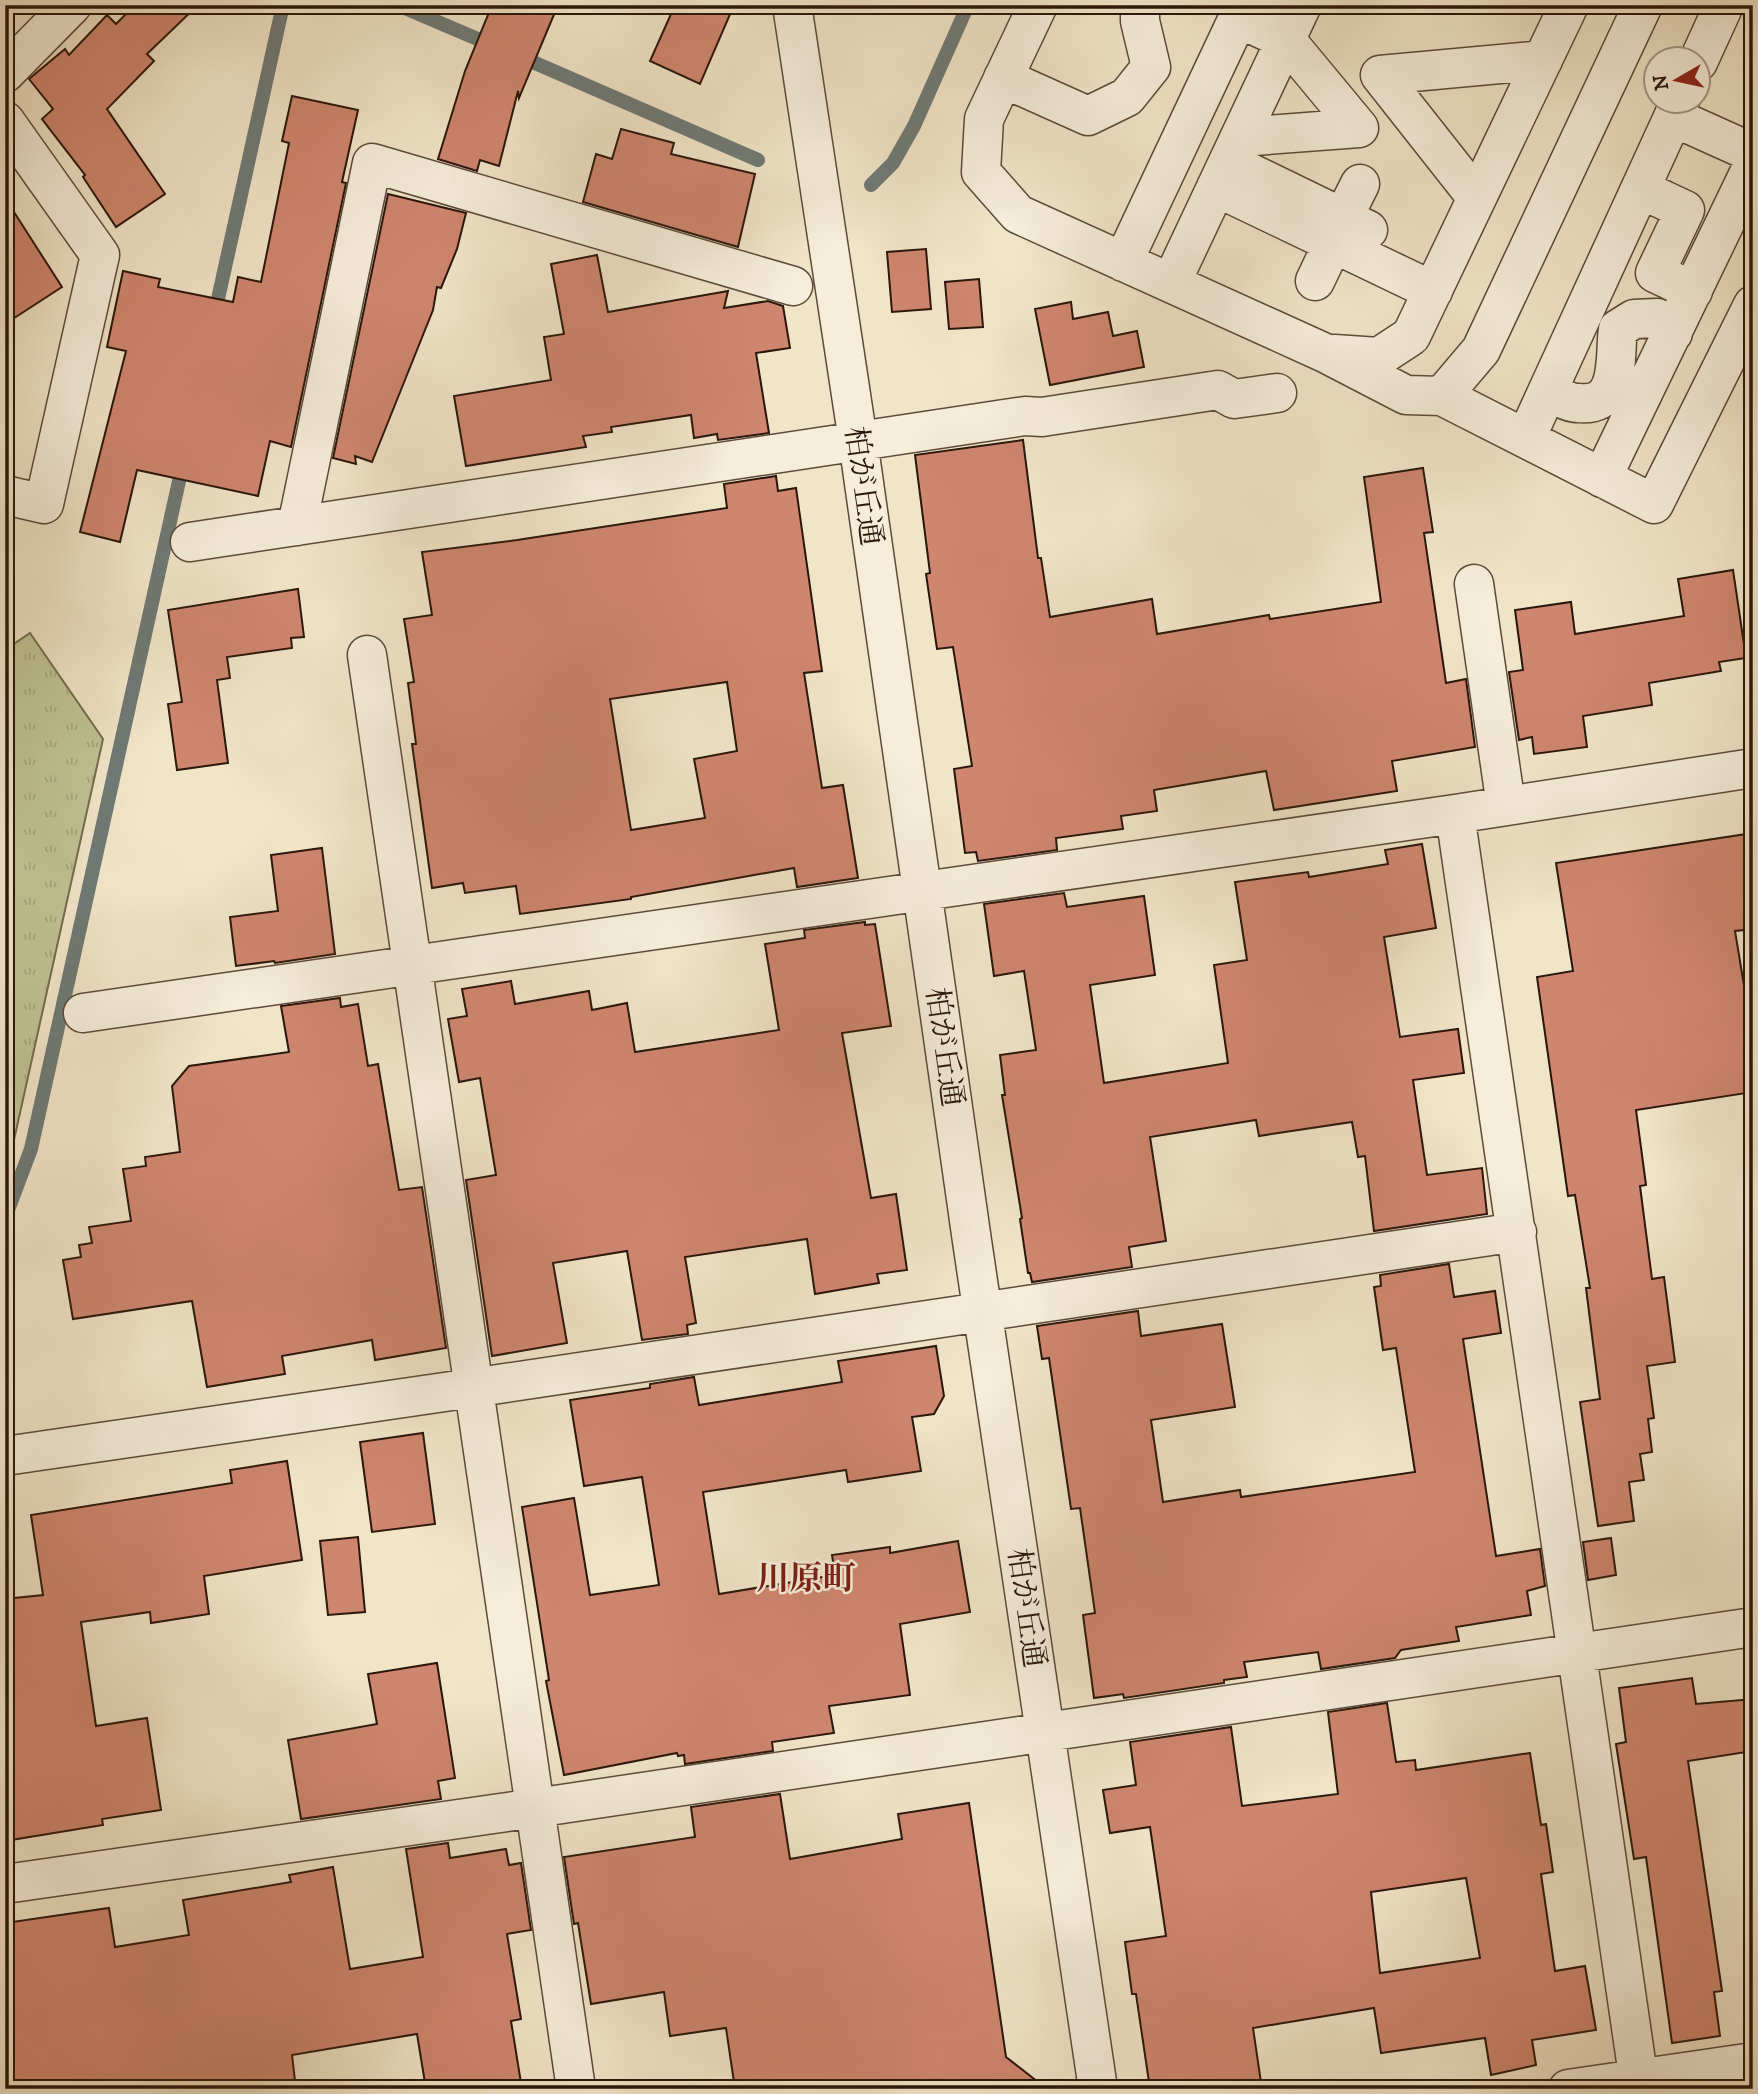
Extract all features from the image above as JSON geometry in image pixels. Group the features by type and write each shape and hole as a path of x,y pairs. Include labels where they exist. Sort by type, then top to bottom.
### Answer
{"street":[{"path":"5,73 72,5"},
{"name":"柏が丘通","path":"792,5 1098,2089"},
{"path":"1038,5 984,119 981,172 1018,214 1325,353 1406,395 1442,396 1654,504 1753,305"},
{"path":"1003,78 1088,116 1127,97 1151,67 1140,21 1140,5"},
{"path":"1171,284 1302,5"},
{"path":"1325,353 1379,357 1411,337 1569,5"},
{"path":"1442,396 1481,350 1643,5"},
{"path":"1706,46 1724,5"},
{"path":"1123,262 1238,18 1286,40 1359,128 1228,162"},
{"path":"1477,198 1380,75 1543,60"},
{"path":"1526,438 1674,116"},
{"path":"1689,116 1753,153"},
{"path":"5,121 100,255 44,504 5,495"},
{"path":"1228,162 1338,231 1439,279"},
{"path":"297,526 372,163 793,286"},
{"path":"1602,478 1753,165"},
{"path":"1315,281 1360,184"},
{"path":"1640,189 1685,210 1655,273 1693,291"},
{"path":"1547,391 1577,404 1597,400 1611,389 1617,368 1618,329 1634,319 1657,318 1673,333"},
{"path":"190,542 1025,416 1042,417 1218,390 1234,399 1277,393"},
{"path":"1474,584 1506,806"},
{"path":"367,655 576,2089"},
{"path":"83,1013 1455,814 1753,768"},
{"path":"1455,814 1640,2084"},
{"path":"5,1456 1517,1232"},
{"path":"5,1884 1753,1627"},
{"path":"1567,2089 1640,2084 1753,2062"}],"green space":[{"path":"30,633 103,739 12,1149 5,1138 5,650"}],"building":[{"path":"135,5 198,5 147,54 154,61 107,109 165,194 116,227 83,177 85,175 42,119 53,109 29,79 65,49 69,55 107,15 116,24"},
{"path":"492,5 558,5 519,98 518,91 499,166 480,160 477,171 438,159 465,71"},
{"path":"675,5 734,5 700,84 650,61"},
{"path":"292,96 358,110 342,182 346,183 291,447 270,441 258,496 137,470 120,542 80,532 126,351 107,347 123,271 160,279 158,287 233,302 238,277 261,282 289,143 282,141"},
{"path":"621,129 674,143 671,154 755,174 738,247 583,202 596,154 612,159"},
{"path":"388,194 466,213 457,249 441,288 437,287 433,310 372,462 355,456 356,464 333,458"},
{"path":"5,198 62,287 5,324"},
{"path":"926,249 931,309 892,312 887,252"},
{"path":"597,255 608,312 728,291 724,308 768,301 783,306 790,348 756,353 769,433 718,440 717,434 694,438 691,415 611,427 612,432 583,436 586,447 466,466 454,396 551,380 544,337 564,334 551,264"},
{"path":"979,279 983,327 949,329 945,282"},
{"path":"1071,302 1073,319 1108,312 1113,336 1137,331 1144,367 1050,385 1035,309"},
{"path":"1023,440 1038,558 1041,558 1050,617 1152,599 1157,634 1269,615 1270,619 1381,602 1364,477 1423,468 1433,532 1424,533 1446,683 1466,679 1475,747 1392,761 1397,791 1274,810 1266,771 1154,790 1157,811 1121,816 1123,829 1056,838 1057,850 978,861 976,852 965,853 954,769 972,766 953,647 937,649 926,574 930,573 915,455"},
{"path":"776,476 778,491 796,488 822,671 804,673 822,788 843,785 858,878 797,887 794,868 631,899 520,914 516,886 465,893 463,883 432,888 412,744 416,744 408,683 414,682 404,619 432,615 422,552 727,508 724,484","holes":["727,682 737,751 694,759 705,818 631,830 610,699"]},
{"path":"1733,570 1746,658 1719,662 1721,671 1649,683 1652,705 1583,716 1587,747 1534,754 1532,737 1519,740 1509,672 1523,670 1515,610 1571,602 1575,634 1684,616 1678,579"},
{"path":"298,589 304,637 291,638 292,648 227,657 230,678 217,680 228,763 177,770 168,704 182,702 168,610"},
{"path":"1753,833 1753,929 1735,931 1753,1040 1753,1092 1636,1110 1646,1185 1640,1186 1652,1279 1664,1277 1675,1362 1647,1366 1654,1418 1648,1419 1652,1452 1640,1454 1644,1480 1629,1482 1634,1521 1598,1526 1580,1402 1600,1399 1586,1288 1590,1288 1575,1195 1568,1196 1537,977 1573,971 1556,863"},
{"path":"1422,844 1436,928 1384,937 1400,1037 1458,1029 1464,1073 1413,1080 1427,1175 1482,1168 1487,1214 1374,1231 1365,1156 1358,1157 1352,1122 1259,1136 1256,1120 1150,1137 1166,1241 1129,1247 1132,1267 1032,1282 1028,1273 1002,1095 1005,1095 1000,1055 1036,1050 1024,971 994,976 984,904 1064,893 1067,907 1144,896 1155,975 1090,985 1104,1083 1228,1063 1214,965 1247,960 1235,882 1308,872 1309,877 1388,864 1385,850"},
{"path":"322,848 335,954 236,966 230,917 278,911 271,855"},
{"path":"865,922 865,925 875,924 891,1026 842,1033 871,1198 896,1194 907,1270 877,1274 879,1283 815,1294 807,1239 685,1257 696,1323 687,1325 688,1334 642,1340 627,1251 553,1263 567,1343 492,1356 466,1180 496,1175 480,1078 459,1082 448,1019 467,1016 462,989 511,981 515,1004 589,991 592,1010 627,1003 635,1052 779,1030 765,944 805,938 804,930"},
{"path":"340,998 341,1007 358,1004 368,1066 378,1064 399,1190 422,1187 446,1348 375,1360 372,1340 282,1356 285,1374 207,1387 192,1301 73,1319 63,1260 81,1257 79,1245 92,1243 89,1227 131,1221 123,1169 146,1166 145,1157 180,1152 172,1086 189,1066 289,1052 281,1006"},
{"path":"1449,1264 1454,1297 1495,1291 1501,1333 1463,1339 1496,1556 1540,1549 1545,1586 1527,1591 1531,1615 1456,1627 1459,1641 1401,1650 1395,1658 1321,1669 1318,1652 1244,1662 1247,1677 1224,1680 1224,1683 1124,1698 1123,1694 1094,1698 1083,1615 1095,1613 1080,1508 1071,1509 1049,1358 1042,1359 1037,1326 1138,1311 1141,1336 1222,1324 1235,1407 1151,1420 1163,1502 1240,1490 1241,1497 1415,1472 1396,1348 1383,1350 1374,1287 1381,1286 1380,1275"},
{"path":"936,1346 944,1396 934,1414 912,1417 921,1471 848,1482 846,1470 703,1492 719,1594 835,1575 832,1555 890,1547 890,1553 958,1541 970,1612 900,1624 910,1695 829,1706 834,1733 772,1742 773,1751 685,1764 684,1755 678,1756 677,1753 564,1775 546,1681 549,1680 522,1507 574,1498 590,1595 659,1585 642,1477 584,1486 570,1400 650,1388 650,1384 694,1377 699,1405 842,1382 838,1361"},
{"path":"423,1433 435,1524 372,1532 360,1442"},
{"path":"287,1461 302,1560 204,1576 209,1614 151,1623 150,1612 81,1622 96,1726 147,1718 161,1810 102,1819 103,1825 5,1841 5,1599 43,1595 31,1515 232,1483 230,1470"},
{"path":"358,1537 365,1612 328,1615 320,1541"},
{"path":"1611,1538 1616,1575 1588,1580 1583,1542"},
{"path":"437,1663 455,1778 438,1781 441,1799 301,1819 288,1740 377,1724 368,1674"},
{"path":"1692,1678 1696,1704 1753,1699 1753,1751 1688,1761 1722,1991 1714,1992 1720,2036 1672,2043 1646,1857 1634,1859 1616,1744 1626,1742 1619,1688"},
{"path":"1387,1703 1396,1762 1415,1760 1416,1770 1530,1753 1541,1825 1546,1824 1553,1872 1541,1874 1555,1971 1585,1966 1596,2030 1532,2040 1536,2065 1491,2075 1485,2038 1381,2053 1374,2008 1253,2028 1262,2089 1150,2089 1136,1994 1132,1994 1125,1942 1166,1936 1150,1827 1110,1833 1103,1790 1136,1785 1130,1742 1231,1727 1242,1806 1338,1794 1328,1712","holes":["1466,1878 1480,1958 1380,1973 1371,1892"]},
{"path":"780,1794 790,1859 902,1839 898,1814 969,1803 1006,2057 1047,2089 735,2089 726,2028 670,2036 664,1992 591,2004 578,1923 574,1924 564,1857 695,1837 691,1807"},
{"path":"448,1843 450,1858 506,1849 509,1865 521,1863 531,1930 507,1934 521,2019 511,2021 522,2089 426,2089 417,2034 292,2055 296,2089 5,2089 5,1923 109,1908 115,1947 189,1935 183,1900 291,1882 289,1875 333,1867 350,1969 423,1957 406,1849"}],"waterway":[{"path":"214,317 283,5"},
{"path":"398,5 494,46"},
{"path":"871,185 893,163 914,126 968,5"},
{"path":"519,56 758,160"},
{"path":"5,1218 31,1149 183,463"}],"district":[{"name":"川原町","path":"806,1577"}]}
